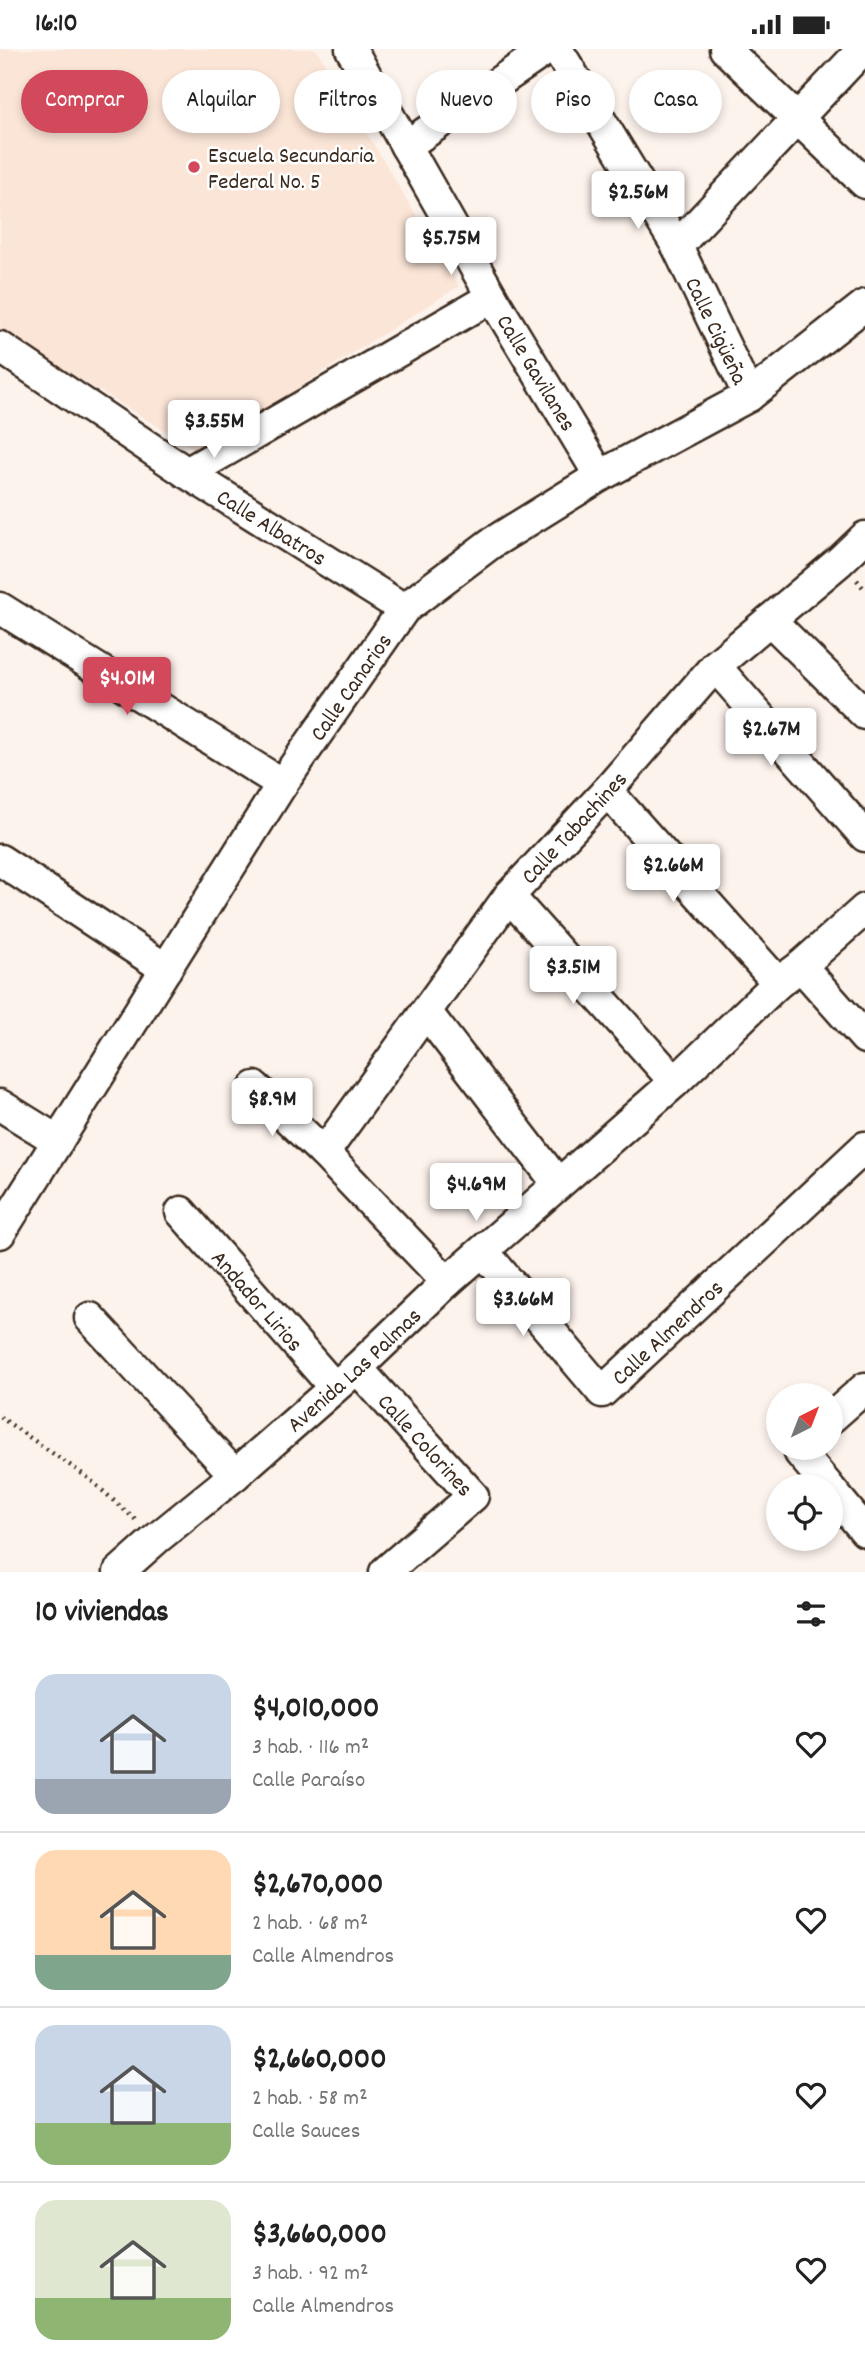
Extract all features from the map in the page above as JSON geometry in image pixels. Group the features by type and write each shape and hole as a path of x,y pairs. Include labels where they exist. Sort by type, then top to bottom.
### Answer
{"street":[{"name":"Calle Gavilanes","path":"351,49 492,297 600,476"},
{"path":"406,146 547,49"},
{"name":"Calle Cigüeña","path":"557,49 677,246 749,396"},
{"path":"725,49 865,183"},
{"path":"677,246 863,49"},
{"path":"187,473 492,297"},
{"name":"Calle Canarios","path":"0,1233 282,784 404,609 490,544 600,476 749,396 865,305"},
{"name":"Calle Albatros","path":"0,347 187,473 404,609"},
{"name":"Calle Tabachines","path":"324,1153 509,897 607,791 715,666 865,537"},
{"path":"0,608 282,784"},
{"path":"770,620 865,714"},
{"path":"715,666 865,836"},
{"path":"607,791 790,974 865,1038"},
{"path":"0,860 166,969"},
{"path":"509,897 675,1082"},
{"name":"Avenida Las Palmas","path":"118,1572 235,1475 357,1368 447,1282 675,1082 790,974 865,909"},
{"path":"426,1013 558,1184"},
{"path":"255,1087 324,1153 447,1282"},
{"path":"0,1105 58,1141"},
{"name":"Calle Almendros","path":"483,1251 602,1392 865,1147"},
{"name":"Andador Lirios","path":"181,1212 334,1387"},
{"path":"90,1318 235,1475"},
{"name":"Calle Colorines","path":"357,1368 473,1496 384,1572"},
{"path":"844,1407 865,1388"},
{"path":"843,1504 865,1531"}],"path":[{"path":"0,1417 87,1477 156,1539"}],"shaded area":[{"name":"Escuela Secundaria Federal No. 5","path":"0,49 316,49 329,70 294,70 294,133 367,133 459,286 198,451 0,330"}],"place":[{"name":"Escuela Secundaria Federal No. 5","path":"194,167"}]}
